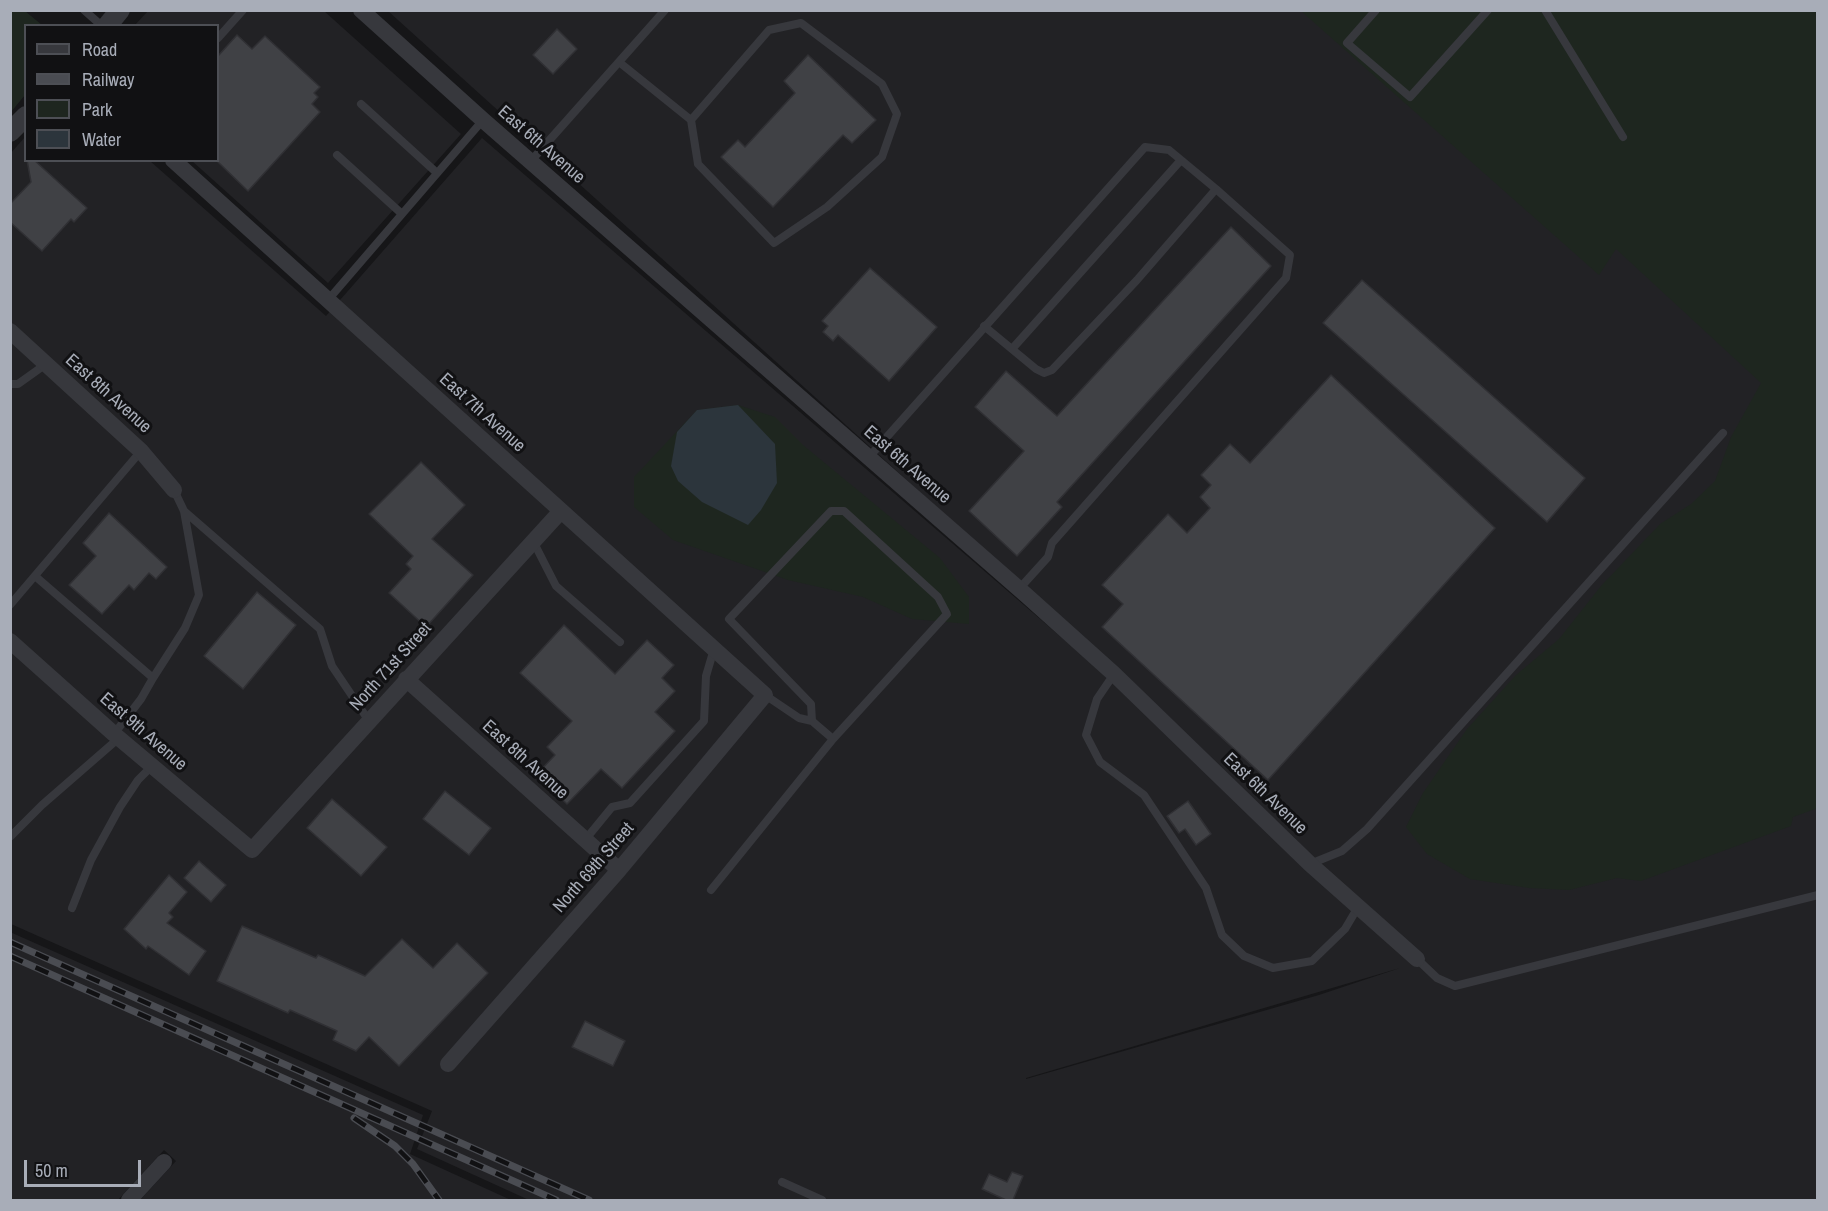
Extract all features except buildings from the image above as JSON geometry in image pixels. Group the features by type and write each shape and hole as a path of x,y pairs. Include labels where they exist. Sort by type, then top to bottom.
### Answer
{"street":[{"path":"110,24 120,10"},
{"name":"East 6th Avenue","path":"361,10 530,162 1114,674 1310,864 1416,959"},
{"path":"10,132 24,118"},
{"name":"East 7th Avenue","path":"175,162 765,695"},
{"name":"East 8th Avenue","path":"10,331 141,451 174,490"},
{"name":"North 71st Street","path":"252,850 561,511"},
{"name":"East 9th Avenue","path":"10,640 117,736 252,850"},
{"name":"East 8th Avenue","path":"406,679 619,870"},
{"name":"North 69th Street","path":"448,1064 619,870 765,695"},
{"path":"129,1200 164,1162"}],"lane":[{"path":"84,10 100,24"},
{"path":"219,37 243,10"},
{"path":"530,162 665,10"},
{"path":"1376,10 1347,44 1410,97 1488,10"},
{"path":"1545,10 1623,137"},
{"path":"619,62 691,120 698,164 774,243 827,207 882,157 897,114 882,84 801,22 769,30 691,120"},
{"path":"361,104 437,173"},
{"path":"328,300 483,120"},
{"path":"869,457 1146,147 1169,150 1216,189 1290,255 1286,278 1052,543 1048,557 1019,589"},
{"path":"337,155 402,214"},
{"path":"1012,349 1181,160"},
{"path":"984,326 1036,369 1044,373 1052,370 1137,280 1216,189"},
{"path":"10,384 18,384 46,364"},
{"path":"1310,864 1342,851 1367,829 1723,433"},
{"path":"10,604 141,451"},
{"path":"10,837 117,736 185,628 199,595 184,511 174,490"},
{"path":"184,511 320,629 332,666 369,721"},
{"path":"711,890 833,739 947,614 938,597 844,511 831,511 729,619 812,704 812,721"},
{"path":"533,542 555,586 620,642"},
{"path":"35,576 153,678"},
{"path":"585,840 612,807 630,803 704,721 706,676 714,649"},
{"path":"1114,674 1097,699 1086,735 1100,762 1144,795 1206,888 1222,935 1244,956 1273,968 1312,961 1345,929 1358,907"},
{"path":"765,695 799,718 812,721 833,739"},
{"path":"72,909 91,860 132,789 152,766"},
{"path":"1416,959 1437,978 1455,986 1818,896"},
{"path":"782,1182 822,1200"}],"shaded area":[{"path":"148,11 324,11 461,134 328,283 193,162 219,162 219,24 136,24"},
{"path":"388,11 1817,11 1817,1200 529,1200 417,1149 432,1111 11,924 10,154 24,138 24,162 151,162 326,316 482,138 1300,843 1014,577","holes":["1400,968 1319,995 1026,1078"]},
{"path":"10,932 423,1115 410,1154 511,1200 140,1200 176,1161 164,1150 118,1200 11,1200"}],"green space":[{"path":"11,10 25,11 41,24 24,24 24,96 11,112"},
{"path":"1301,11 1817,11 1818,808 1793,817 1791,826 1641,881 1617,878 1569,890 1529,888 1470,879 1427,854 1406,827 1423,793 1467,729 1516,675 1559,639 1601,586 1660,524 1691,504 1715,481 1731,437 1761,383 1616,249 1599,275"},
{"path":"738,405 775,417 803,445 940,558 969,597 969,624 912,619 863,597 788,580 673,540 634,507 634,477 697,410"}],"water":[{"path":"738,405 775,444 777,483 761,510 748,525 702,502 678,481 671,466 677,432 697,410"}],"railway":[{"path":"10,942 589,1200"},
{"path":"10,956 556,1200"},
{"path":"354,1118 395,1146 413,1164 439,1200"}]}
